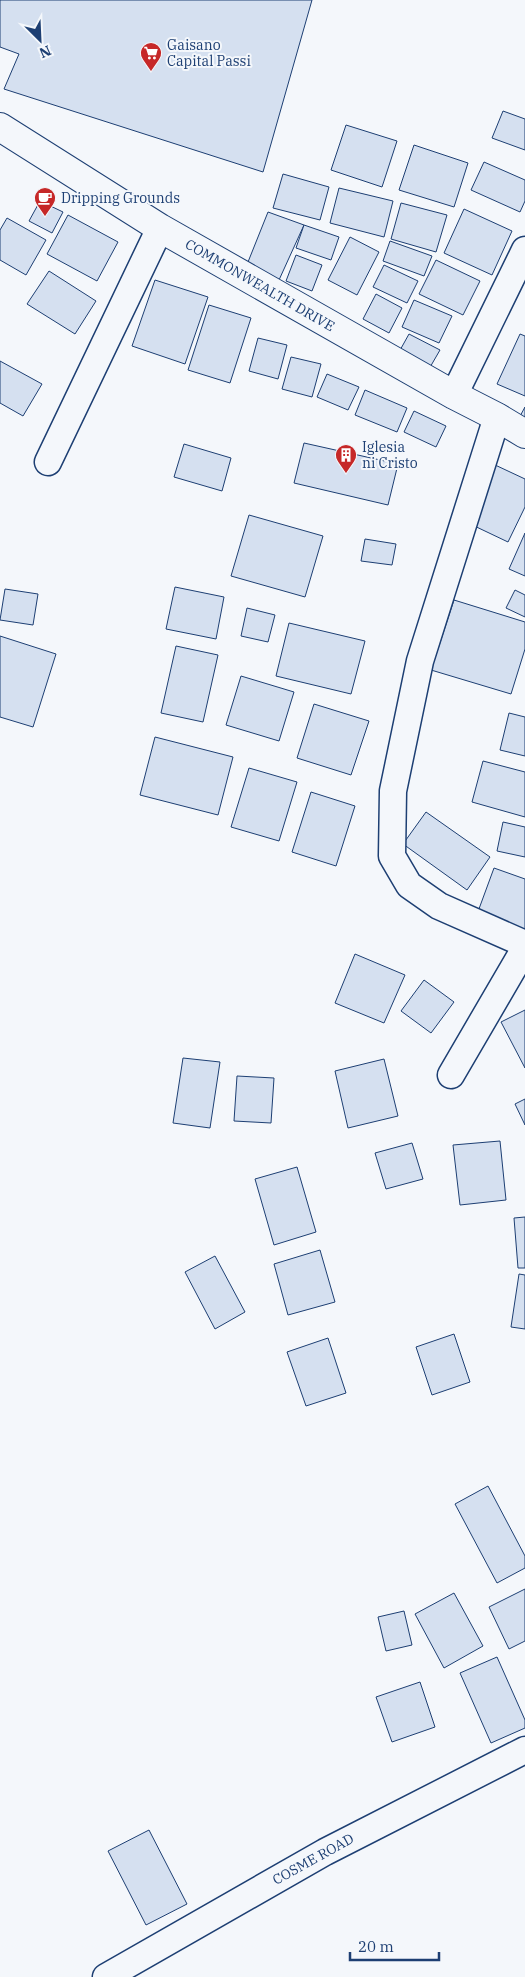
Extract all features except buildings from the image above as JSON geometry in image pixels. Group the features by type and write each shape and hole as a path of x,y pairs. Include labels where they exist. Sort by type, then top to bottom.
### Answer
{"street":[{"name":"COMMONWEALTH DRIVE","path":"0,127 160,228 454,396 497,416 525,434"},
{"path":"48,462 160,228"},
{"path":"454,396 525,250"},
{"path":"497,416 420,661 393,791 392,856 409,886 439,906 525,944"},
{"path":"451,1075 525,948"},
{"name":"COSME ROAD","path":"106,1977 325,1852 525,1750"}],"place":[{"name":"Gaisano Capital Passi","path":"151,72"},
{"name":"Dripping Grounds","path":"45,217"},
{"name":"Iglesia ni Cristo","path":"346,474"}]}
